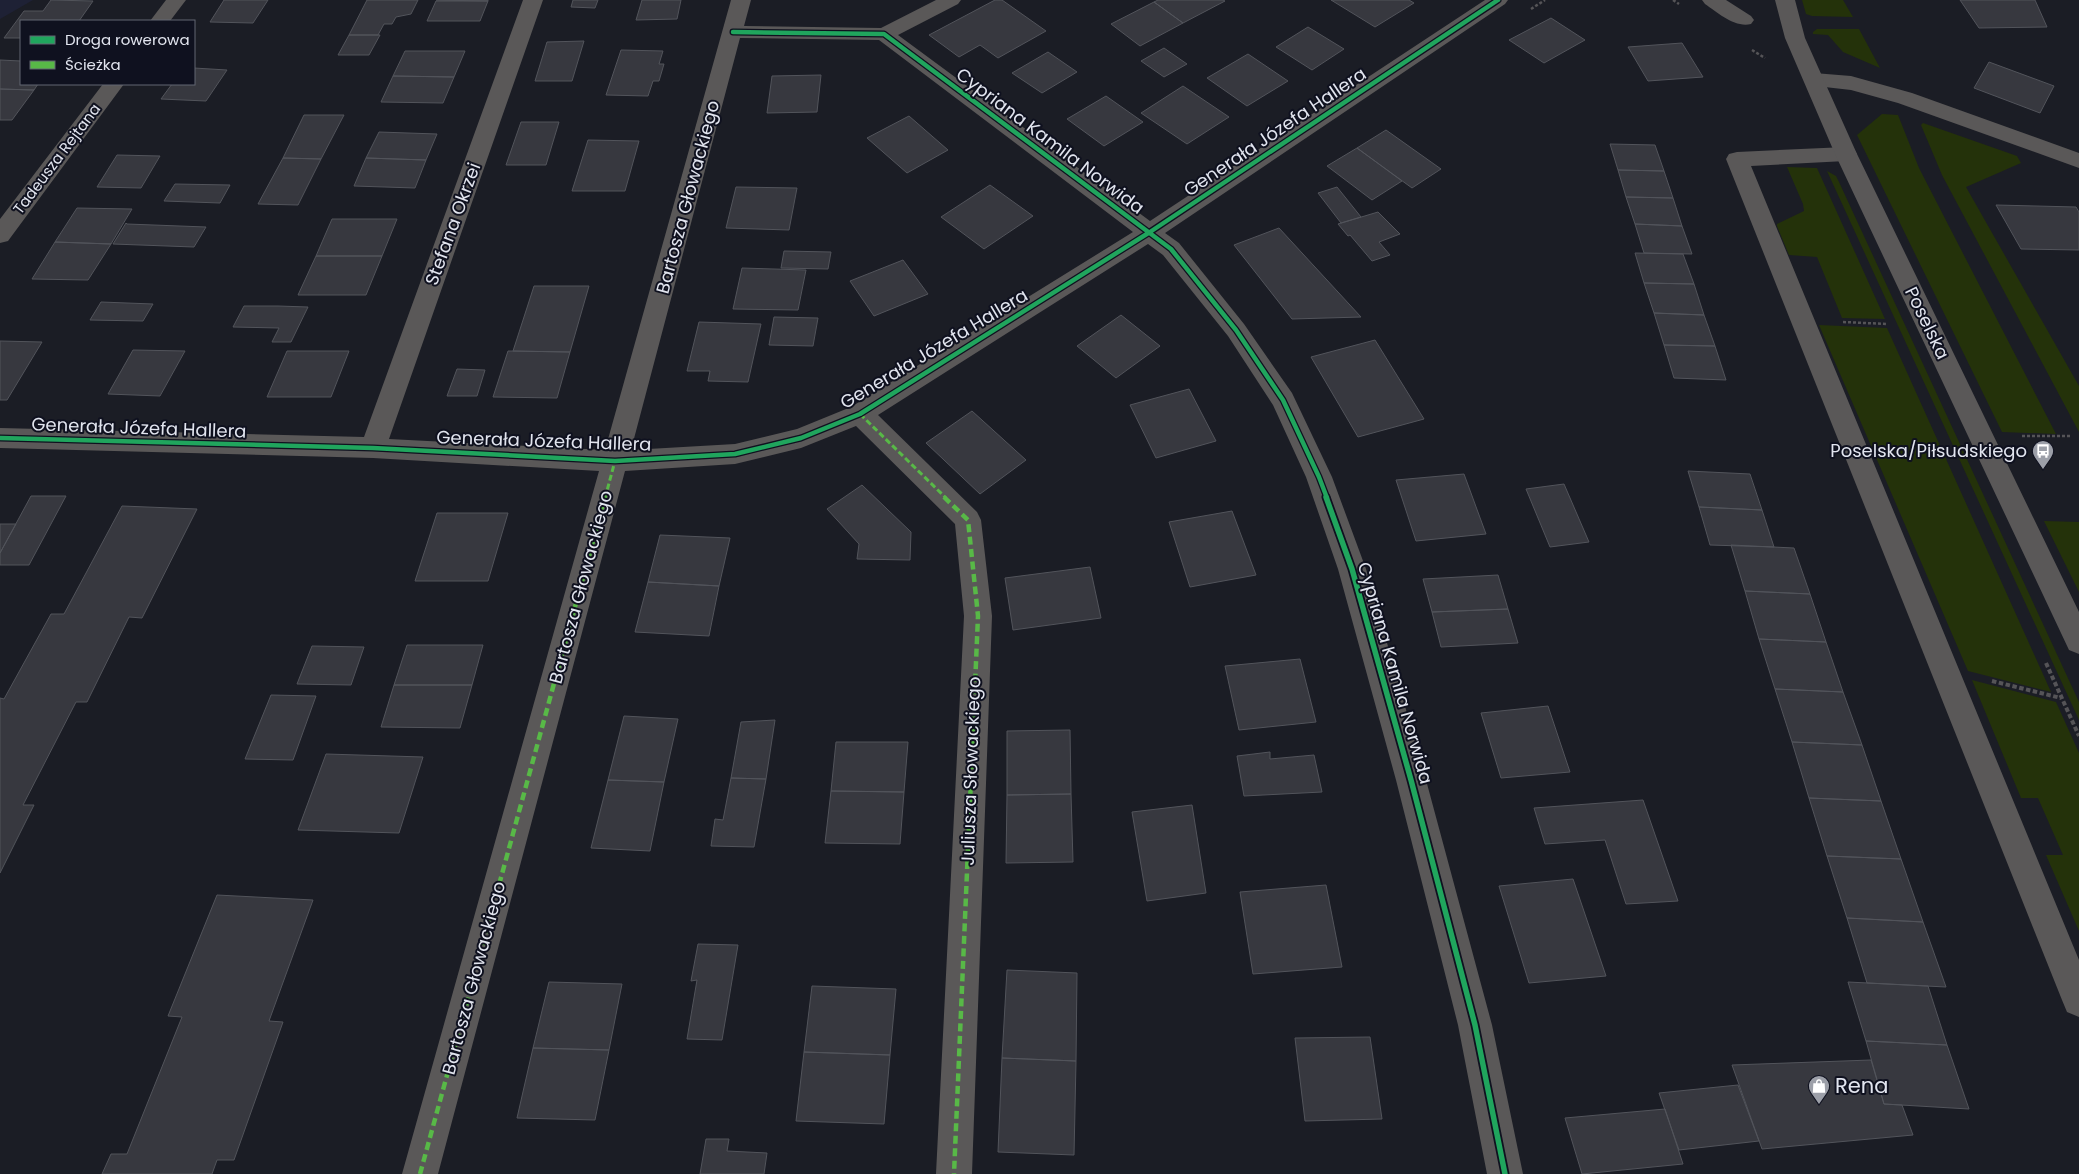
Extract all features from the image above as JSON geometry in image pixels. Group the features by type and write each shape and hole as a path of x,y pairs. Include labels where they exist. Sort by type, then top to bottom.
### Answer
{"street":[{"path":"161,20 176,0"},
{"name":"Stefana Okrzei","path":"373,448 532,0"},
{"name":"Bartosza Głowackiego","path":"420,1174 741,0"},
{"path":"733,32 884,34 951,0"},
{"name":"Generała Józefa Hallera","path":"0,438 373,448 615,460 736,454 800,438 860,414 1150,232 1498,0"},
{"path":"1712,0 1744,20"},
{"name":"Poselska","path":"1785,0 1795,38 1846,154 2079,641"},
{"name":"Cypriana Kamila Norwida","path":"884,34 1171,249 1236,330 1283,400 1319,477 1352,569 1411,780 1475,1025 1505,1174"},
{"path":"1814,80 1851,84 1905,98 2079,161"},
{"name":"Tadeusza Rejtana","path":"0,235 113,85"},
{"path":"1846,154 1737,159 2079,1000"},
{"name":"Juliusza Słowackiego","path":"860,414 968,520 978,616 954,1174"}],"path":[{"path":"1528,11 1545,0"},
{"path":"1673,0 1681,5"},
{"path":"1745,46 1769,61"},
{"path":"1803,320 1892,324"},
{"path":"2014,436 2071,436"},
{"path":"1944,669 2062,698"}],"shaded area":[{"path":"0,0 33,0 0,19"}],"green space":[{"path":"1802,0 1843,0 1853,17 1812,16 1806,14"},
{"path":"1817,29 1859,29 1880,68 1843,52 1828,35 1813,34"},
{"path":"1882,114 1898,115 1919,168 2056,434 2002,432 1857,135"},
{"path":"1923,123 2017,156 2021,163 1966,187 2079,386 2079,432 1942,175 1921,125"},
{"path":"1787,167 1817,168 1885,319 1842,318 1817,257 1789,255 1777,224 1804,211 1803,204"},
{"path":"1827,171 1836,176 1839,182 2079,702 2079,720"},
{"path":"1819,325 1887,328 2051,692 1968,671"},
{"path":"2044,521 2079,522 2079,592"},
{"path":"1972,680 2056,702 2079,753 2079,931 2046,855 2063,855 2038,798 2021,798"}],"building":[{"path":"51,0 93,1 80,20 20,20 20,38 4,38 24,11 43,11"},
{"path":"224,0 268,0 253,23 210,22"},
{"path":"367,0 418,0 411,14 396,17 392,24 384,24 378,35 349,35"},
{"path":"436,0 488,0 488,1"},
{"path":"573,0 598,0 595,8 571,7"},
{"path":"642,0 681,0 677,19 636,20"},
{"path":"995,0 1002,0 1046,31 998,58 980,45 959,57 929,35"},
{"path":"1158,0 1225,1 1183,23 1154,2"},
{"path":"1331,0 1409,0 1414,3 1375,27"},
{"path":"1960,0 2035,0 2047,27 1979,28"},
{"path":"436,1 488,1 480,21 427,21"},
{"path":"1154,2 1183,23 1140,46 1111,24"},
{"path":"1551,18 1585,40 1544,63 1509,40"},
{"path":"1308,27 1344,49 1312,70 1276,47"},
{"path":"349,35 380,35 369,55 338,55"},
{"path":"584,41 572,81 535,81 547,42"},
{"path":"1682,43 1703,77 1648,81 1628,47"},
{"path":"1164,48 1187,64 1164,77 1141,61"},
{"path":"621,50 663,51 659,64 664,64 659,81 653,81 648,96 606,95"},
{"path":"405,51 465,51 454,77 393,76"},
{"path":"1048,52 1077,72 1042,93 1012,73"},
{"path":"1248,54 1288,81 1247,106 1207,78"},
{"path":"0,60 20,61 20,85 37,85 34,90 0,89"},
{"path":"1989,62 2054,86 2040,113 1974,88"},
{"path":"195,68 227,70 206,101 161,99 171,85 195,85"},
{"path":"821,75 817,112 767,113 772,76"},
{"path":"393,76 454,77 443,103 381,102"},
{"path":"1183,86 1229,117 1187,144 1141,113"},
{"path":"0,89 34,90 12,120 0,120"},
{"path":"1106,96 1143,122 1104,146 1067,119"},
{"path":"304,115 344,115 321,159 283,158"},
{"path":"909,116 948,150 907,173 867,138"},
{"path":"521,122 559,122 546,165 506,165"},
{"path":"1386,130 1441,169 1412,188 1357,148"},
{"path":"379,132 437,134 426,160 366,158"},
{"path":"588,140 639,141 625,191 572,191"},
{"path":"1610,144 1655,145 1664,171 1618,170"},
{"path":"1357,148 1402,181 1372,200 1327,166"},
{"path":"117,155 160,156 141,188 97,187"},
{"path":"283,158 321,159 298,205 258,204"},
{"path":"366,158 426,160 415,188 354,186"},
{"path":"1618,170 1664,171 1673,198 1626,197"},
{"path":"175,184 230,185 220,203 164,201"},
{"path":"990,185 1033,216 984,249 941,217"},
{"path":"736,187 797,188 789,230 726,228"},
{"path":"1337,187 1361,217 1341,223 1318,193"},
{"path":"1626,197 1673,198 1682,226 1635,224"},
{"path":"1996,205 2076,207 2079,212 2079,250 2021,249"},
{"path":"77,208 132,209 111,244 55,242"},
{"path":"1378,212 1400,234 1379,242 1390,255 1372,261 1338,224"},
{"path":"332,219 397,219 382,256 316,256"},
{"path":"126,223 206,227 194,247 113,244"},
{"path":"1635,224 1682,226 1692,254 1644,253"},
{"path":"1279,228 1361,317 1292,319 1234,245"},
{"path":"55,242 111,244 88,280 32,279"},
{"path":"784,251 831,252 828,269 781,268"},
{"path":"1635,253 1683,254 1694,284 1644,283"},
{"path":"316,256 382,256 366,295 298,295"},
{"path":"903,260 928,294 874,316 850,281"},
{"path":"742,268 806,270 798,310 733,309"},
{"path":"1644,283 1694,284 1704,315 1654,313"},
{"path":"534,286 589,286 570,352 513,351"},
{"path":"101,302 153,304 143,321 90,320"},
{"path":"244,306 308,307 291,342 272,342 279,328 233,327"},
{"path":"1654,313 1704,315 1715,346 1664,345"},
{"path":"1121,315 1160,346 1116,378 1077,346"},
{"path":"774,317 818,318 813,346 769,345"},
{"path":"699,322 761,324 748,382 708,381 710,371 687,371"},
{"path":"1375,340 1424,419 1358,437 1311,357"},
{"path":"0,341 42,342 7,400 0,400"},
{"path":"1664,345 1715,346 1726,380 1674,378"},
{"path":"133,350 185,351 160,396 108,394"},
{"path":"287,351 349,351 331,397 267,397"},
{"path":"508,351 570,352 557,398 493,397"},
{"path":"457,369 485,370 477,396 447,396"},
{"path":"1189,389 1216,441 1156,458 1130,405"},
{"path":"972,411 1026,460 980,494 926,443"},
{"path":"1688,471 1750,474 1762,510 1699,507"},
{"path":"1464,474 1486,534 1416,541 1396,480"},
{"path":"1564,484 1589,542 1550,547 1526,489"},
{"path":"862,485 911,532 910,560 857,559 859,544 827,509"},
{"path":"31,496 66,496 29,565 0,565 0,553"},
{"path":"122,506 197,509 142,618 129,617 87,702 76,702 23,805 34,805 0,873 0,698 4,699 51,614 64,614"},
{"path":"1699,507 1762,510 1774,547 1710,545"},
{"path":"1232,511 1256,575 1190,587 1169,522"},
{"path":"437,513 508,513 488,581 415,581"},
{"path":"0,524 16,524 0,553"},
{"path":"660,535 730,538 719,586 648,582"},
{"path":"1731,545 1794,548 1810,594 1745,591"},
{"path":"1090,567 1101,618 1013,630 1005,578"},
{"path":"1498,575 1508,609 1432,612 1423,579"},
{"path":"648,582 719,586 709,636 635,632"},
{"path":"1745,591 1810,594 1826,642 1759,639"},
{"path":"1508,609 1518,643 1441,647 1432,612"},
{"path":"1759,639 1826,642 1843,692 1775,689"},
{"path":"407,645 483,645 472,685 394,685"},
{"path":"312,646 364,647 351,685 297,684"},
{"path":"1300,659 1316,722 1239,730 1225,666"},
{"path":"394,685 472,685 460,728 381,727"},
{"path":"1775,689 1843,692 1862,745 1792,742"},
{"path":"271,695 316,696 293,760 245,759"},
{"path":"1548,706 1570,772 1501,778 1481,713"},
{"path":"624,716 678,719 664,782 608,780"},
{"path":"775,720 766,779 731,778 741,722"},
{"path":"1070,730 1071,794 1007,795 1007,731"},
{"path":"836,742 908,742 904,792 831,791"},
{"path":"1792,742 1862,745 1881,801 1809,798"},
{"path":"1270,752 1270,759 1314,755 1322,792 1244,796 1237,756"},
{"path":"326,754 423,757 399,833 298,830"},
{"path":"731,778 766,779 754,847 711,846 715,819 723,820"},
{"path":"608,780 664,782 650,851 591,848"},
{"path":"831,791 904,792 900,844 825,843"},
{"path":"1071,794 1073,862 1006,863 1007,795"},
{"path":"1809,798 1881,801 1901,859 1827,856"},
{"path":"1643,800 1678,901 1626,904 1605,840 1545,844 1534,808"},
{"path":"1192,805 1206,893 1147,901 1132,812"},
{"path":"1827,856 1901,859 1923,922 1847,918"},
{"path":"1573,879 1606,976 1529,983 1499,886"},
{"path":"1326,885 1342,967 1253,974 1240,892"},
{"path":"217,895 313,900 269,1021 283,1022 234,1160 217,1160 212,1174 102,1174 111,1154 127,1154 182,1017 168,1016"},
{"path":"1847,918 1923,922 1946,987 1867,983"},
{"path":"698,944 738,945 722,1040 687,1039 697,980 691,981"},
{"path":"1007,970 1077,973 1076,1061 1002,1058"},
{"path":"549,982 622,984 609,1050 533,1048"},
{"path":"1848,982 1928,986 1947,1045 1866,1041"},
{"path":"812,986 896,989 890,1055 804,1052"},
{"path":"1370,1037 1382,1119 1305,1121 1295,1038"},
{"path":"1866,1041 1947,1045 1969,1109 1884,1104"},
{"path":"533,1048 609,1050 595,1120 517,1118"},
{"path":"804,1052 890,1055 884,1124 796,1121"},
{"path":"1002,1058 1076,1061 1074,1155 998,1152"},
{"name":"Rena","path":"1871,1060 1884,1104 1902,1105 1913,1135 1762,1149 1732,1065"},
{"path":"1738,1085 1759,1141 1679,1150 1659,1093"},
{"path":"1665,1109 1683,1164 1582,1174 1565,1118"},
{"path":"706,1139 729,1139 727,1151 767,1153 764,1174 700,1174"}],"marked path":[{"path":"860,414 968,520 978,616 954,1174"},
{"path":"420,1174 615,461"}],"cycle path":[{"path":"0,438 373,448 615,461 735,454 801,438 860,414 1150,232 1498,0"},
{"path":"733,32 884,34 1171,249 1236,330 1283,400 1319,477 1352,569 1411,780 1475,1025 1505,1174"}],"place":[{"name":"Poselska/Piłsudskiego","path":"2043,470"},
{"name":"Rena","path":"1819,1105"}]}
